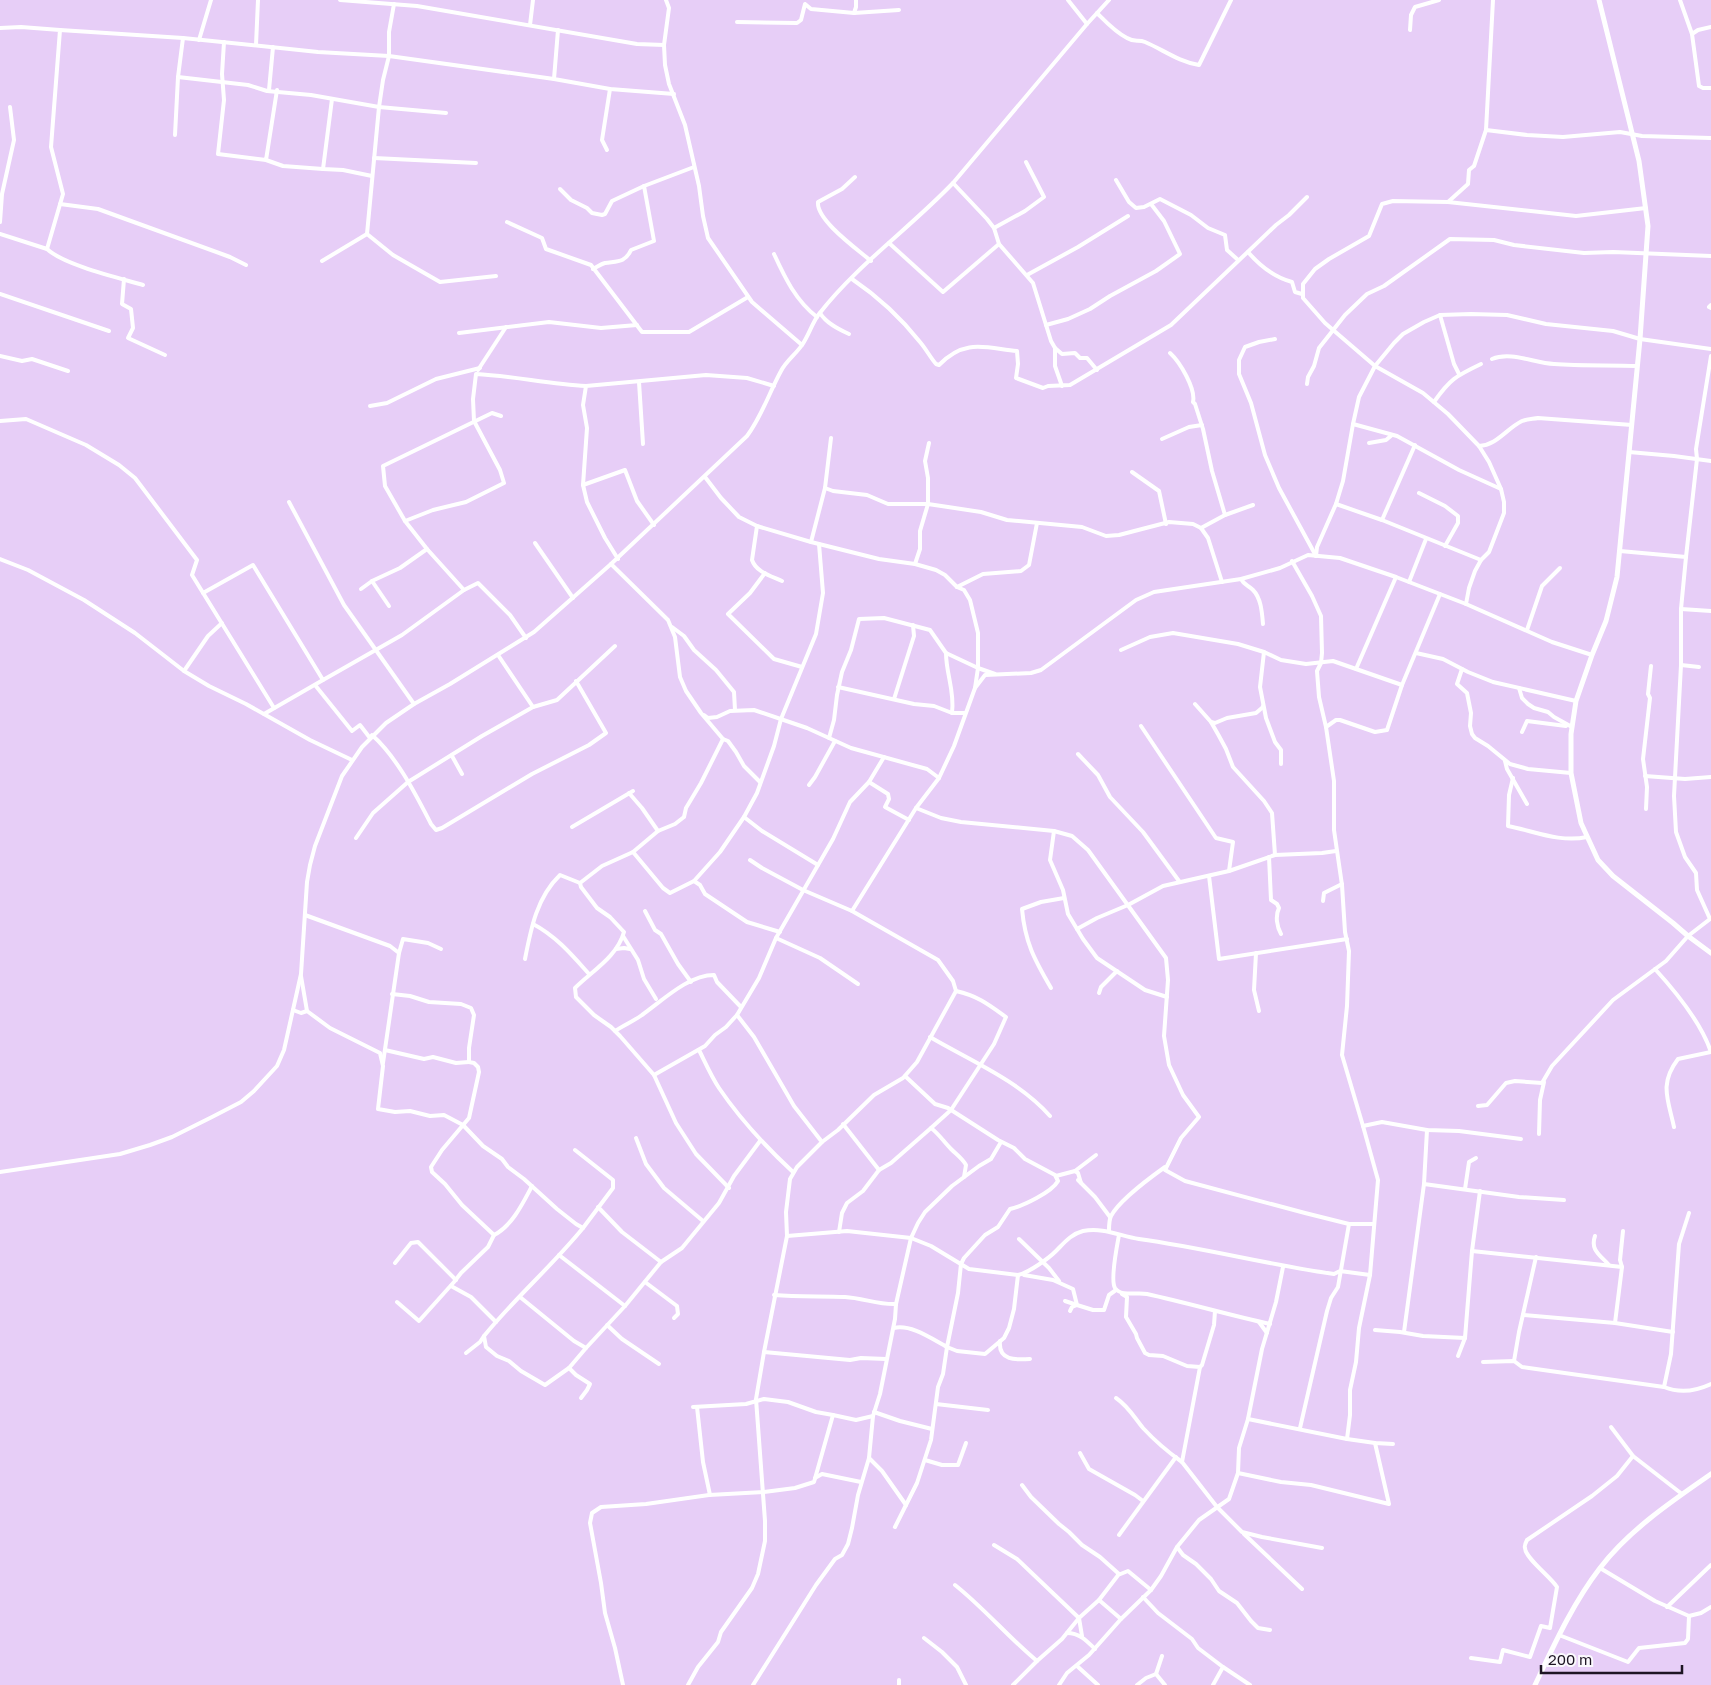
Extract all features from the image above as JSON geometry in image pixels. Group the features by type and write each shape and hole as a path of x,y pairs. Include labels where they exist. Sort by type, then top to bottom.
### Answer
{"street":[{"path":"199,40 211,0"},
{"path":"256,45 258,0"},
{"path":"340,0 417,6 637,44 664,45"},
{"path":"530,24 533,0"},
{"path":"666,0 669,8 664,45 666,74 685,125 699,186 708,238 748,297 802,345"},
{"path":"854,13 856,0"},
{"path":"1068,0 1087,24"},
{"path":"0,1172 120,1154 172,1137 241,1102 254,1091 277,1066 284,1050 301,974 307,882 315,846 342,776 352,760 371,736 386,723 414,704 526,638 618,559 747,436 758,421 782,370 802,345 820,312 953,183 1109,0"},
{"path":"1097,13 1110,27 1127,39 1135,42 1144,41 1176,57 1198,65 1231,0"},
{"path":"1410,30 1411,15 1415,7 1439,0"},
{"path":"1448,202 1468,185 1469,170 1474,166 1486,130 1492,0"},
{"path":"1599,0 1639,161 1646,208 1646,254 1640,339 1617,576 1611,604 1600,638 1576,701 1570,750 1571,773 1581,822 1598,860 1604,868 1711,953"},
{"path":"1680,0 1692,34 1699,86 1711,88"},
{"path":"805,2 811,9 854,13 899,10"},
{"path":"738,22 797,23 801,20 805,2"},
{"path":"367,234 379,108 389,56 389,32 394,4"},
{"path":"0,28 21,27 183,38 389,56 554,79 610,89 674,94"},
{"path":"1692,34 1698,30 1711,27"},
{"path":"47,249 63,194 52,147 60,30"},
{"path":"554,79 558,30"},
{"path":"175,134 178,77 183,38"},
{"path":"224,42 222,74 224,100 218,154 266,160 283,166 343,170 372,176"},
{"path":"269,90 273,47"},
{"path":"178,77 248,85 288,94 305,94 379,108 446,113"},
{"path":"607,150 602,140 610,89"},
{"path":"266,160 277,90"},
{"path":"323,169 332,99"},
{"path":"0,222 2,194 14,140 10,107"},
{"path":"1486,130 1563,137 1620,132 1656,137 1711,138"},
{"path":"374,158 476,163"},
{"path":"994,228 1025,211 1044,197 1026,162"},
{"path":"560,189 571,200 598,215 605,214 612,200 694,167"},
{"path":"855,177 842,188 822,198 818,202 818,206 822,215 830,224 871,261"},
{"path":"1116,180 1129,202 1136,208 1151,204 1160,199 1191,215 1208,228 1225,235 1227,250 1237,259"},
{"path":"953,183 994,228 999,244 1033,283 1051,341 1055,348 1062,354 1075,354 1080,358 1087,358 1097,370"},
{"path":"593,269 604,263 620,262 628,256 631,250 654,241 644,186"},
{"path":"852,279 876,297 894,314 921,342 936,364 939,365 953,353 980,346 1017,351 1016,378 1043,388 1070,385 1171,325 1307,197"},
{"path":"1466,604 1469,588 1481,560 1490,552 1504,513 1501,489 1489,462 1479,446 1434,402 1423,393 1375,366 1334,331 1305,302 1302,294 1303,284 1315,269 1329,258 1369,236 1382,204 1393,201 1448,202 1576,216 1646,208"},
{"path":"60,204 98,209 230,257 246,265"},
{"path":"1046,325 1068,319 1090,309 1156,271 1180,254 1164,222 1151,204"},
{"path":"1027,275 1078,247 1128,216"},
{"path":"507,222 542,238 546,249 591,265 642,332 689,332 748,297"},
{"path":"0,234 47,249 53,255 143,285"},
{"path":"322,261 367,234"},
{"path":"367,234 393,255 440,282 496,276"},
{"path":"1307,384 1319,348 1345,315 1367,294 1384,286 1450,240 1494,240 1514,245 1565,252 1711,256"},
{"path":"890,243 943,292 999,244"},
{"path":"1248,252 1259,265 1282,280 1292,282 1295,292 1302,294"},
{"path":"774,254 792,291 806,309 816,317"},
{"path":"124,280 122,304 131,309 133,328 128,338 165,355"},
{"path":"0,294 35,304 109,331"},
{"path":"820,312 823,319 839,330 849,334"},
{"path":"1316,556 1317,547 1336,504 1343,481 1359,397 1375,366 1403,334 1440,315 1471,314 1507,316 1573,328 1613,331 1640,339 1711,349"},
{"path":"1440,315 1454,364 1459,374"},
{"path":"459,333 549,322 601,328 637,325"},
{"path":"405,521 432,510 466,502 504,483 500,470 474,421 472,399 476,374 506,327"},
{"path":"1275,339 1245,347 1238,360 1239,374 1251,403 1269,466 1316,556"},
{"path":"1055,348 1055,366 1062,386"},
{"path":"1170,352 1178,360 1184,371 1194,398 1193,402 1202,425 1224,515"},
{"path":"0,356 22,361 32,359 68,371"},
{"path":"1492,359 1499,356 1508,356 1556,364 1636,366"},
{"path":"1539,1134 1540,1100 1544,1080 1552,1066 1613,1000 1666,961 1688,936 1710,919 1697,890 1696,873 1686,857 1676,832 1674,778 1686,557 1698,460 1696,449 1711,356"},
{"path":"1434,402 1446,385 1459,374 1481,364"},
{"path":"370,406 387,403 436,378 480,368"},
{"path":"476,374 508,376 562,385 586,386 706,375 747,378 774,386"},
{"path":"639,382 643,444"},
{"path":"586,386 583,405 587,428 583,485 587,502 618,559"},
{"path":"464,590 405,521 385,486 383,466 492,413 501,416"},
{"path":"1479,446 1489,446 1513,426 1525,420 1538,418 1632,425"},
{"path":"0,421 26,419 86,445 120,464 135,478 197,560 192,575 274,708"},
{"path":"1353,424 1392,435 1459,470 1501,489"},
{"path":"1162,439 1188,427 1202,425"},
{"path":"1369,443 1386,440 1392,435"},
{"path":"811,542 825,488 831,438"},
{"path":"915,564 920,549 920,531 928,504 928,478 925,461 929,443"},
{"path":"1382,520 1415,446"},
{"path":"1629,452 1711,461"},
{"path":"583,485 625,470 637,501 654,525"},
{"path":"1132,472 1160,491 1166,524"},
{"path":"705,477 739,517 757,526 879,559 915,564 936,570 945,575 957,587 964,590 970,600 978,633 978,668 975,688 954,746 939,778 916,808 852,911"},
{"path":"825,488 867,494 888,504 928,504 981,512 1007,520 1082,527 1106,536 1119,535 1166,524 1193,524 1201,528 1208,538 1222,582"},
{"path":"1419,493 1445,506 1458,516 1458,522 1445,546"},
{"path":"289,502 344,605 414,704"},
{"path":"1336,504 1382,520 1481,560"},
{"path":"1201,528 1224,515 1254,505"},
{"path":"957,587 983,574 1021,571 1029,565 1037,523"},
{"path":"757,526 752,560 756,568 782,581"},
{"path":"1409,582 1426,539"},
{"path":"535,543 573,598"},
{"path":"633,852 668,892 694,881 720,852 744,817 757,793 774,746 781,719 816,634 823,593 819,544"},
{"path":"361,589 372,581 400,568 427,549"},
{"path":"1620,551 1686,557"},
{"path":"975,688 985,675 1031,673 1041,670 1136,600 1154,592 1241,579 1280,568 1308,555 1340,558 1396,577 1466,604 1552,642 1592,655"},
{"path":"0,559 28,570 84,600 135,633 184,671 209,686 310,740 352,760"},
{"path":"1292,561 1321,616 1322,653 1318,671 1319,697 1326,727 1334,781 1334,830 1349,951 1347,1006 1342,1055 1378,1180 1370,1275 1359,1328 1356,1362 1350,1390 1350,1416 1347,1439"},
{"path":"611,564 663,614 672,627 680,676 686,691 701,713 728,741 744,766 760,782"},
{"path":"202,593 252,565 323,680"},
{"path":"1527,630 1542,586 1560,568"},
{"path":"765,573 750,593 728,614 774,659 802,667"},
{"path":"1356,669 1396,577"},
{"path":"1241,579 1255,592 1262,605 1264,624"},
{"path":"372,581 389,606"},
{"path":"264,714 402,635 464,590 478,583 510,615 526,638"},
{"path":"1326,727 1336,720 1340,720 1375,732 1387,730 1402,685 1440,594"},
{"path":"1682,609 1711,611"},
{"path":"829,738 842,672 851,650 859,619 884,618 930,630 946,653 978,668 997,674"},
{"path":"184,671 208,636 222,623"},
{"path":"894,699 914,636 913,625"},
{"path":"672,627 684,636 694,650 716,670 734,692 735,710"},
{"path":"1121,650 1150,636 1173,634 1238,644 1264,652 1281,660 1306,664 1333,661 1402,685"},
{"path":"356,838 373,813 408,782 533,707 557,700 615,646"},
{"path":"1264,652 1260,687 1264,708 1275,742 1281,750 1281,764"},
{"path":"946,653 946,662 954,700 952,713"},
{"path":"1416,653 1443,659 1493,682 1576,701"},
{"path":"498,654 533,707"},
{"path":"1681,665 1699,667"},
{"path":"1646,809 1647,793 1643,759 1650,698 1648,694 1651,666"},
{"path":"1462,669 1457,684 1467,693 1471,713 1472,734 1475,738 1510,764 1528,769 1571,773"},
{"path":"315,684 352,731 360,725 384,746 436,830 532,774 589,745 606,733 576,681"},
{"path":"838,688 934,706 952,713 965,713"},
{"path":"1519,688 1522,698 1528,704 1548,712 1572,726"},
{"path":"1195,704 1211,722 1226,749 1232,767 1264,801 1272,813 1275,855"},
{"path":"1211,722 1215,723 1227,718 1256,713 1264,708"},
{"path":"701,713 708,718 717,717 725,712 735,710 754,710 807,728 851,748 927,769 939,778"},
{"path":"1522,732 1527,721 1572,726"},
{"path":"1142,726 1216,838 1233,842 1229,871"},
{"path":"580,883 602,866 633,852 658,831 684,817 690,800 724,738"},
{"path":"809,785 835,741"},
{"path":"1078,754 1098,775 1110,797 1143,832 1180,881"},
{"path":"452,756 462,774"},
{"path":"654,1075 699,1050 738,1015 759,978 776,938 833,839 850,802 868,782 884,757"},
{"path":"1505,761 1507,769 1527,804"},
{"path":"1645,776 1674,778 1711,777"},
{"path":"1513,778 1509,795 1508,826 1574,840 1587,837"},
{"path":"868,782 888,794 889,799 885,807 909,820"},
{"path":"572,827 631,792 658,831"},
{"path":"916,808 941,818 961,822 1054,831 1072,836 1088,850 1166,958 1167,997 1164,1036 1169,1065 1183,1096 1199,1117 1180,1138 1165,1167 1129,1196 1110,1217 1109,1231"},
{"path":"744,817 762,831 818,865"},
{"path":"1054,831 1050,860 1063,890 1068,914 1077,929 1098,958 1145,990 1167,997"},
{"path":"1077,929 1163,886 1229,871 1275,855 1336,851"},
{"path":"1269,857 1271,900 1279,908 1277,912 1278,929 1281,934"},
{"path":"688,1685 698,1668 718,1642 721,1632 738,1610 756,1580 765,1541 764,1492 756,1401 774,1295 787,1236 786,1212 790,1179 793,1172 822,1142 874,1095 905,1076 917,1062 956,991 953,980 938,960 852,911 803,890 750,860"},
{"path":"524,959 538,906 550,884 560,875 580,883 597,908 610,917 624,932 623,936 638,960 644,979 656,999"},
{"path":"1208,876 1219,959 1347,939"},
{"path":"694,881 700,885 705,894 747,922 780,932"},
{"path":"1323,900 1324,893 1342,884"},
{"path":"1050,988 1028,945 1022,909 1041,902 1064,898"},
{"path":"645,911 655,930 661,934 678,964 692,982"},
{"path":"305,915 390,946 399,953"},
{"path":"533,924 558,940 589,974"},
{"path":"623,936 610,958 589,974 575,988 576,996 594,1015 616,1031 654,1075 676,1123 692,1150 729,1188"},
{"path":"776,938 820,958 858,984"},
{"path":"441,949 428,943 403,939 392,994 378,1109 395,1112 410,1111 430,1116 444,1115 463,1125 483,1146 502,1159 508,1167 557,1209 583,1228"},
{"path":"616,949 630,949"},
{"path":"1256,953 1254,990 1259,1010"},
{"path":"1655,969 1706,1037 1711,1052 1678,1059 1669,1071 1666,1079 1666,1091 1674,1128"},
{"path":"1100,993 1101,987 1117,971"},
{"path":"301,974 307,1010 330,1028 380,1054 383,1066"},
{"path":"616,1031 641,1016 668,995 708,975 714,975 717,982 740,1006"},
{"path":"839,1232 842,1213 847,1203 864,1191 879,1170 891,1163 951,1110 994,1044 1006,1017 984,1000 956,991"},
{"path":"392,994 410,996 430,1002 461,1004 471,1008 474,1015 469,1062"},
{"path":"293,1010 301,1013 307,1010"},
{"path":"738,1015 754,1037 794,1106 822,1142"},
{"path":"930,1037 980,1064 1033,1099 1050,1116"},
{"path":"385,1050 424,1059 433,1057 456,1063 469,1062 474,1063 478,1067 479,1072 469,1118 431,1166 432,1172 445,1184 462,1205 494,1235"},
{"path":"699,1050 718,1087 743,1122 793,1172"},
{"path":"905,1076 935,1104 951,1110 1001,1142 1014,1148 1025,1159 1056,1176 1075,1171 1096,1155"},
{"path":"1478,1106 1487,1106 1506,1083 1515,1081 1542,1083 1544,1080"},
{"path":"1363,1126 1382,1122 1427,1130 1459,1131 1521,1139"},
{"path":"843,1124 879,1170"},
{"path":"931,1128 961,1157 966,1165 964,1177"},
{"path":"1404,1332 1424,1184 1427,1130"},
{"path":"636,1138 646,1164 664,1188 703,1221"},
{"path":"484,1336 486,1347 497,1356 508,1360 521,1371 545,1385 569,1368 626,1306 661,1262 682,1248 720,1203 738,1170 760,1141"},
{"path":"753,1685 816,1585 835,1558 842,1555 848,1544 861,1482 869,1458 873,1414 880,1394 894,1328 896,1304 911,1238 925,1212 964,1177 991,1159 1001,1142"},
{"path":"466,1353 480,1342 496,1322 559,1255 583,1228 613,1188 613,1180 575,1150"},
{"path":"1465,1189 1469,1162 1476,1158"},
{"path":"1165,1167 1165,1170 1185,1181 1305,1214 1349,1224 1374,1224"},
{"path":"1075,1171 1078,1173 1080,1182 1096,1197 1110,1217"},
{"path":"895,1527 917,1483 925,1460 957,1298 961,1264 964,1258 985,1235 998,1227 1010,1209 1020,1206 1056,1186 1058,1181 1056,1176"},
{"path":"1424,1184 1520,1197 1564,1200"},
{"path":"397,1302 419,1321 469,1264 488,1247 494,1235 501,1232 517,1212 532,1186"},
{"path":"1458,1356 1464,1338 1480,1191"},
{"path":"598,1206 622,1232 661,1262"},
{"path":"1664,1387 1673,1332 1679,1244 1689,1213"},
{"path":"1300,1428 1327,1311 1331,1298 1338,1287 1349,1224"},
{"path":"1024,1275 1056,1251 1072,1236 1081,1232 1101,1230 1283,1267 1334,1274 1340,1271 1370,1275"},
{"path":"1615,1323 1624,1231"},
{"path":"787,1236 839,1232 911,1238 931,1246 969,1269 1024,1275 1060,1282 1073,1289 1077,1305"},
{"path":"1119,1235 1116,1261 1112,1274 1113,1283 1116,1290 1127,1297 1126,1317 1145,1353 1163,1356 1187,1366 1200,1367"},
{"path":"1595,1236 1593,1242 1595,1252 1609,1265"},
{"path":"1019,1239 1049,1268 1060,1282"},
{"path":"396,1264 411,1243 418,1242 456,1280"},
{"path":"1472,1251 1622,1266"},
{"path":"559,1255 626,1306"},
{"path":"1514,1361 1536,1258"},
{"path":"1061,1684 1067,1673 1095,1649 1121,1619 1151,1590 1177,1547 1199,1520 1229,1499 1238,1473 1239,1448 1248,1419 1262,1349 1270,1324 1283,1267"},
{"path":"894,1328 910,1329 957,1351 985,1354 1000,1341 1009,1328 1013,1317 1018,1275"},
{"path":"645,1282 677,1306 678,1314 674,1318"},
{"path":"451,1286 471,1297 496,1322"},
{"path":"1065,1301 1093,1310 1104,1310 1109,1294 1116,1290"},
{"path":"1122,1294 1146,1294 1270,1324"},
{"path":"774,1295 846,1297 896,1304"},
{"path":"520,1297 586,1348"},
{"path":"1070,1311 1072,1307 1077,1305"},
{"path":"1182,1462 1200,1367 1212,1334 1214,1311"},
{"path":"1523,1315 1615,1323 1673,1332"},
{"path":"1259,1322 1267,1333"},
{"path":"607,1326 658,1364"},
{"path":"1375,1330 1404,1332 1423,1336 1464,1338"},
{"path":"1000,1341 1000,1349 1008,1357 1014,1360 1030,1359"},
{"path":"764,1352 850,1360 861,1358 886,1359"},
{"path":"1484,1362 1494,1360 1514,1361 1522,1367 1670,1389 1701,1389 1711,1384"},
{"path":"569,1368 590,1384 581,1398"},
{"path":"1116,1398 1126,1405 1154,1440 1182,1462 1217,1507 1302,1588"},
{"path":"710,1495 695,1407 738,1405 764,1399 788,1402 816,1412 856,1420 873,1414 932,1429"},
{"path":"936,1404 988,1410"},
{"path":"815,1479 833,1414"},
{"path":"1248,1419 1347,1439 1393,1444"},
{"path":"1612,1427 1633,1456 1682,1494"},
{"path":"925,1460 942,1465 958,1465 966,1443"},
{"path":"1238,1473 1281,1482 1311,1485 1389,1504 1375,1443"},
{"path":"1080,1452 1089,1468 1143,1501"},
{"path":"1471,1658 1500,1662 1503,1650 1530,1657 1541,1626 1550,1628 1557,1587 1552,1579 1527,1554 1525,1549 1527,1540 1598,1491 1616,1476 1633,1456"},
{"path":"1119,1535 1176,1457"},
{"path":"869,1458 888,1478 906,1505"},
{"path":"629,1685 623,1685 605,1614 590,1523 592,1513 601,1507 795,1488 814,1482 822,1474 861,1482"},
{"path":"1535,1685 1559,1636 1586,1588 1600,1568 1647,1521 1711,1474"},
{"path":"1022,1485 1059,1524 1119,1574"},
{"path":"1242,1532 1262,1538 1322,1548"},
{"path":"994,1545 1017,1559 1079,1618 1082,1636"},
{"path":"1177,1547 1183,1555 1196,1564 1211,1579 1219,1591 1237,1603 1251,1622 1258,1628 1270,1630"},
{"path":"1667,1607 1711,1565"},
{"path":"1600,1568 1667,1607 1688,1616 1700,1613 1711,1607"},
{"path":"1013,1685 1099,1600 1119,1574 1128,1571 1151,1590"},
{"path":"955,1585 1037,1661"},
{"path":"1143,1597 1158,1613 1192,1639 1198,1648 1250,1685"},
{"path":"1099,1600 1121,1619"},
{"path":"1559,1636 1628,1662 1638,1648 1685,1643 1688,1639 1688,1616"},
{"path":"1067,1633 1082,1636 1095,1649"},
{"path":"924,1638 957,1667 966,1685"},
{"path":"1137,1685 1146,1678 1156,1674 1162,1656"},
{"path":"1077,1666 1098,1685"},
{"path":"1213,1685 1223,1667"},
{"path":"1156,1674 1165,1685"}]}
